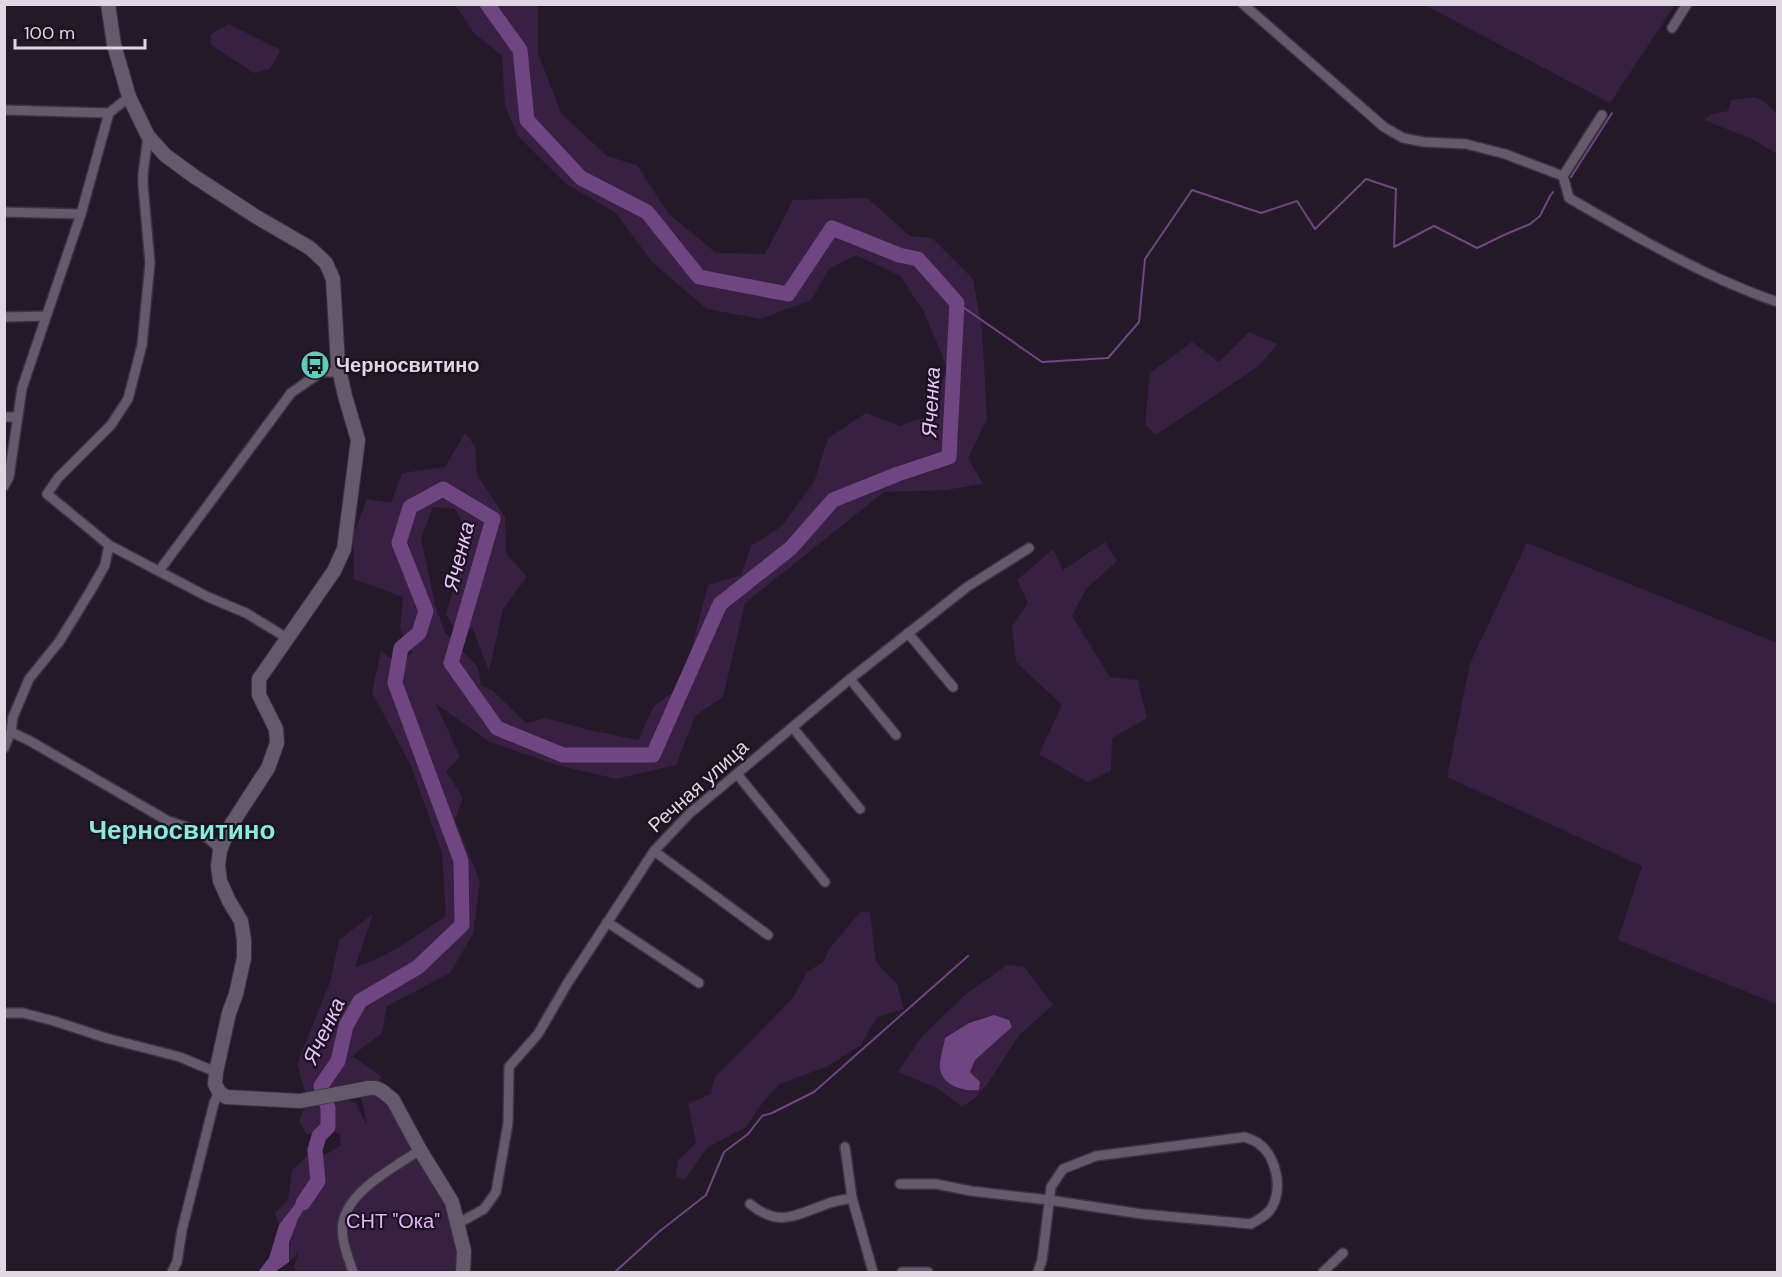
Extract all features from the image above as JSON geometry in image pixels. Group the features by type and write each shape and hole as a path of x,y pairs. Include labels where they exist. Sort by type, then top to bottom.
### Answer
{"street":[{"path":"108,4 114,45 129,97 148,136 165,155 195,177 310,248 326,263 333,279 340,372 358,440 344,549 334,571 259,679 259,694 276,729 277,743 272,758 229,828 220,850 218,866 220,881 241,921 244,958 229,1014 215,1084 219,1092 226,1097 300,1101 349,1091 376,1089 382,1091 393,1100 452,1202 464,1251 463,1272"},
{"path":"1243,4 1384,127 1403,138 1424,142 1466,144 1505,154 1563,176"},
{"path":"1672,28 1687,4"},
{"path":"4,486 9,477 22,388 81,214 109,113 129,97"},
{"path":"4,110 109,113"},
{"path":"1602,115 1563,176 1569,198 1688,264 1763,298 1778,302"},
{"path":"148,136 143,185 150,263 142,345 128,399 111,425 58,478 47,494 109,546 208,597 246,612 287,638"},
{"path":"4,213 81,214"},
{"path":"4,317 46,316"},
{"path":"159,571 291,393 321,372 340,372"},
{"path":"4,417 17,417"},
{"path":"4,748 11,732 13,717 29,679 59,642 91,590 105,565 109,546"},
{"name":"Речная улица","path":"457,1224 484,1209 496,1192 508,1123 509,1067 537,1034 654,851 690,813 850,679 967,587 1029,548"},
{"path":"908,633 953,687"},
{"path":"850,679 896,735"},
{"path":"793,728 860,809"},
{"path":"11,732 168,821 191,828 211,839 220,850"},
{"path":"737,774 825,882"},
{"path":"654,851 768,935"},
{"path":"607,922 699,983"},
{"path":"4,1013 23,1013 54,1021 106,1038 180,1057 216,1072"},
{"path":"172,1272 177,1262 182,1230 219,1092"},
{"path":"900,1184 936,1184 971,1191 1049,1200 1142,1214 1251,1224 1265,1215 1272,1207 1276,1196 1275,1166 1257,1142 1245,1137 1096,1156 1062,1169 1051,1186 1049,1200 1042,1260 1038,1272"},
{"path":"845,1147 852,1198 873,1272"},
{"path":"353,1272 343,1237 343,1221 352,1203 363,1190 420,1150"},
{"path":"750,1204 763,1215 793,1217 828,1203 852,1198"},
{"path":"1323,1272 1343,1253"},
{"path":"902,1272 928,1272"}],"green space":[{"path":"455,5 538,5 538,53 561,113 607,156 637,165 668,213 716,253 765,254 793,200 867,198 910,236 932,238 973,279 982,329 987,419 968,458 983,484 946,490 884,492 745,603 723,697 695,716 676,765 616,779 554,764 490,742 436,704 460,757 446,771 463,798 455,820 480,881 473,934 450,973 387,1006 382,1033 352,1056 382,1077 375,1083 343,1085 306,1094 297,1064 330,982 339,940 373,914 355,967 391,951 446,916 442,853 411,766 372,692 381,651 401,665 412,653 400,628 403,597 354,579 353,535 367,499 391,503 402,473 445,467 465,433 475,446 477,475 505,517 506,553 527,577 503,609 489,671 472,627 461,640 446,614 468,533 455,509 433,507 421,538 435,604 445,633 478,667 481,686 492,690 526,723 546,718 638,740 654,706 682,686 708,585 741,575 751,546 782,526 814,482 828,438 866,413 900,426 933,414 947,367 924,312 900,276 856,255 829,269 811,300 761,319 707,309 652,262 616,213 565,183 518,136 505,106 502,56 474,33"},
{"path":"1425,5 1675,5 1610,103"},
{"path":"229,24 281,50 270,69 254,73 210,44 211,34"},
{"path":"1753,97 1762,100 1777,114 1777,154 1754,140 1704,120 1712,114 1728,111 1732,100"},
{"path":"1249,332 1277,344 1260,365 1156,435 1145,424 1150,373 1192,342 1219,362"},
{"path":"1105,542 1117,561 1086,589 1072,616 1110,677 1138,680 1147,718 1112,738 1111,771 1087,782 1039,754 1062,705 1016,662 1012,627 1028,603 1017,580 1053,549 1063,570"},
{"path":"1527,543 1777,643 1777,1004 1618,940 1642,866 1447,777 1470,663"},
{"path":"861,911 870,913 876,962 897,984 904,1009 877,1017 861,1045 828,1066 780,1084 763,1102 746,1127 708,1147 684,1180 676,1177 678,1160 696,1143 688,1104 711,1094 717,1075 793,998 807,972 823,962 830,948"},
{"path":"1007,965 1024,967 1053,1005 1020,1034 988,1083 976,1097 962,1107 939,1089 898,1072 922,1036 966,994","holes":["994,1015 1009,1020 1012,1027 975,1060 970,1072 969,1023"]},
{"name":"СНТ \"Ока\"","path":"360,1093 384,1097 416,1158 445,1206 457,1249 456,1272 297,1272 294,1266 299,1252 289,1262 294,1230 311,1198 313,1188 312,1182 279,1225 275,1213 288,1200 292,1171 307,1155 327,1154 341,1145 340,1134 325,1128 307,1135 299,1121 305,1106 348,1100 356,1103 367,1126"}],"shaded area":[{"path":"994,1015 1009,1020 1012,1027 975,1060 970,1072 980,1082 979,1090 961,1089 945,1079 940,1068 945,1038 969,1023"},
{"path":"313,1181 313,1195 298,1219 289,1243 289,1262 275,1272 258,1272 269,1258 279,1225"}],"waterway":[{"name":"Яченка","path":"303,1203 318,1181 315,1150 319,1136 328,1127 328,1108 321,1086 338,1061 346,1026 360,1001 418,967 462,925 461,861 395,683 401,648 419,633 426,611 399,543 410,507 443,489 493,519 451,663 497,728 563,755 653,755 720,604 791,548 833,500 949,457 957,303 918,259 899,255 832,228 788,294 699,277 647,212 581,178 527,120 520,50 487,4"},
{"path":"1571,177 1612,113"},
{"name":"Яченка","path":"957,303 1042,362 1108,358 1139,322 1145,259 1192,190 1261,213 1297,201 1315,229 1366,179 1396,189 1394,247 1434,226 1477,248 1530,224 1540,216 1553,192"},
{"path":"615,1272 660,1231 706,1195 724,1152 748,1134 762,1116 814,1092 968,956"}],"place":[{"name":"Черносвитино","path":"315,365"}],"district":[{"name":"Черносвитино","path":"182,830"}]}
